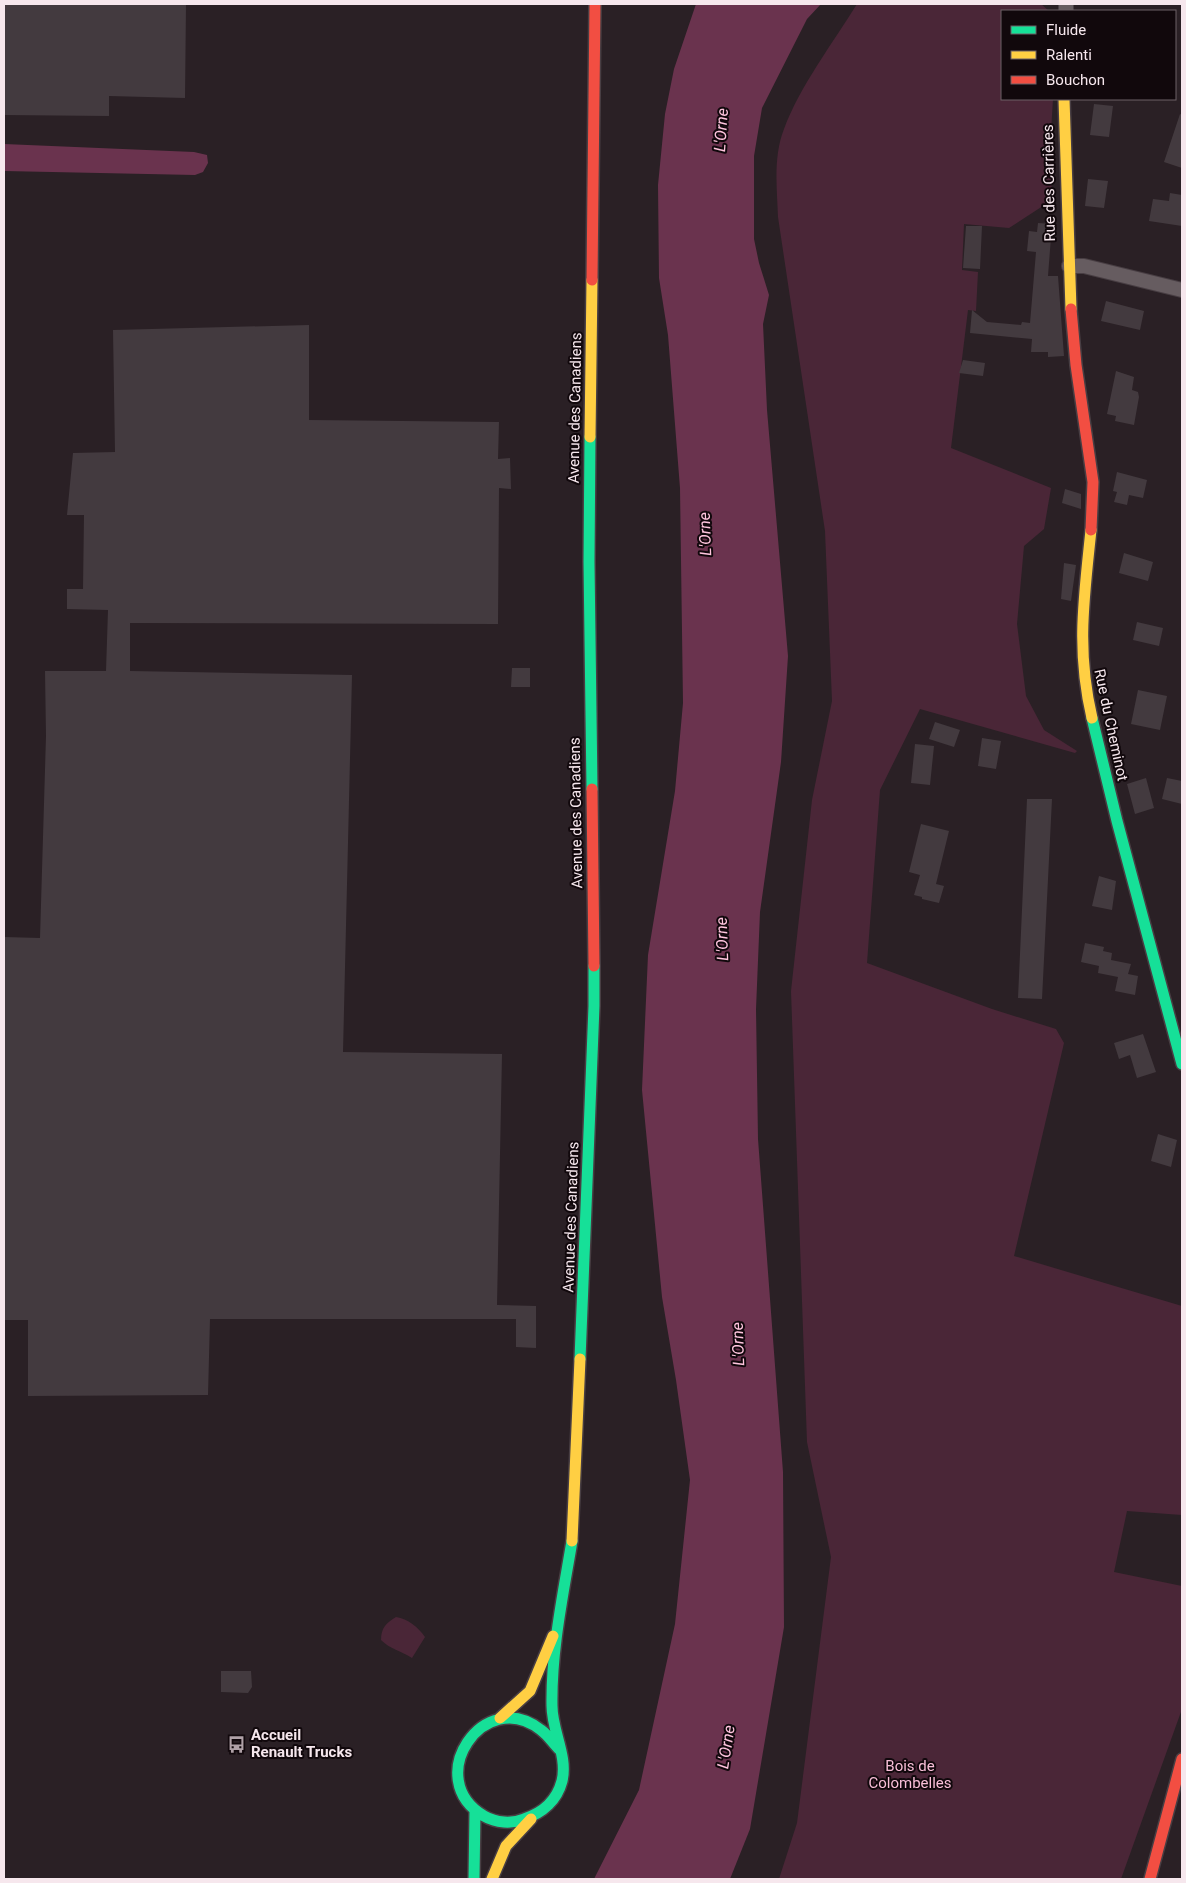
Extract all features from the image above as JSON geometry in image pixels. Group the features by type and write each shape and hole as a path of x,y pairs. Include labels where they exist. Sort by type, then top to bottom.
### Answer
{"street":[{"name":"Avenue des Canadiens","path":"558,1749 552,1724 552,1706 559,1621 573,1534 594,1006 588,562 596,4"},
{"name":"Rue des Carrières","path":"1064,100 1069,266"},
{"path":"1069,266 1084,266 1182,290"},
{"name":"Rue du Cheminot","path":"1069,266 1076,365 1093,482 1091,531 1081,623 1082,663 1086,692 1117,821 1182,1064"},
{"name":"Avenue des Canadiens","path":"500,1718 530,1690 559,1621"},
{"path":"492,1879 496,1864 513,1834 546,1809 556,1796 562,1781 563,1765 558,1749 549,1734 535,1723 518,1718 500,1718 477,1729 467,1740 460,1753 457,1768 459,1785 466,1800 475,1810 488,1818 502,1822 518,1822 532,1818"},
{"path":"1150,1879 1182,1759"},
{"path":"474,1879 475,1810"}],"green space":[{"name":"Bois de Colombelles","path":"857,4 1041,4 1048,10 1001,10 1001,100 1053,100 1050,148 1052,200 1009,228 964,224 962,270 978,272 976,311 968,310 951,448 1051,488 1044,529 1024,546 1017,624 1026,696 1044,730 1077,751 1075,753 920,709 880,790 867,963 992,1009 1056,1029 1064,1043 1014,1256 1182,1306 1182,1515 1127,1511 1114,1572 1182,1586 1182,1709 1121,1879 779,1879 797,1823 831,1557 807,1442 791,991 812,800 832,701 825,531 778,217 776,173 778,150 784,129 808,81"},
{"path":"396,1617 412,1624 425,1637 412,1658 388,1646 381,1640 385,1626"}],"water":[{"name":"L'Orne","path":"696,4 821,4 807,19 762,108 754,156 754,239 769,295 763,324 767,410 788,656 781,762 760,912 756,1009 758,1139 783,1472 784,1627 750,1829 730,1879 594,1879 639,1790 675,1624 690,1480 662,1297 642,1090 648,955 675,791 683,703 680,488 668,335 659,278 658,185 665,114 674,69"},
{"path":"4,144 194,152 207,155 208,163 203,172 195,175 4,171"}],"building":[{"path":"4,4 186,4 185,98 109,96 109,116 4,115"},
{"path":"1094,104 1113,106 1109,137 1090,135"},
{"path":"1180,114 1182,115 1182,168 1164,162"},
{"path":"1088,179 1108,181 1104,208 1085,206"},
{"path":"1170,193 1182,195 1182,226 1149,221 1153,199 1169,201"},
{"path":"1038,223 1052,224 1048,276 1058,276 1064,356 1048,357 1048,352 1031,352 1032,339 970,333 972,310 987,322 1021,325 1022,322 1030,323 1036,252 1027,251 1029,231 1037,232"},
{"path":"966,226 982,226 980,269 963,268"},
{"path":"1106,301 1144,311 1140,330 1101,321"},
{"path":"309,325 309,420 499,422 498,459 510,458 511,489 499,488 498,624 130,623 130,671 352,675 343,1052 502,1054 497,1305 536,1306 536,1348 516,1347 516,1319 210,1319 208,1395 28,1396 28,1320 4,1320 4,937 40,938 46,736 45,671 106,671 108,610 67,609 67,589 83,589 84,515 67,515 73,453 115,452 113,330"},
{"path":"963,360 985,363 983,376 959,373"},
{"path":"1116,371 1134,377 1132,390 1138,392 1139,397 1134,425 1115,421 1116,416 1107,414"},
{"path":"1117,472 1147,480 1143,498 1129,495 1127,505 1114,502 1117,492 1113,491"},
{"path":"1065,489 1081,494 1081,509 1062,503"},
{"path":"1124,553 1153,562 1148,581 1119,573"},
{"path":"1064,563 1076,565 1071,601 1061,599"},
{"path":"1137,622 1163,628 1159,646 1133,640"},
{"path":"512,668 530,668 530,687 511,687"},
{"path":"1138,690 1167,696 1160,730 1131,724"},
{"path":"935,722 960,730 954,747 929,739"},
{"path":"982,738 1001,741 996,769 978,766"},
{"path":"915,744 934,746 930,785 911,783"},
{"path":"1146,778 1154,808 1135,814 1127,784"},
{"path":"1167,778 1182,781 1182,804 1162,799"},
{"path":"1027,799 1052,799 1042,999 1018,998"},
{"path":"921,824 949,831 936,884 944,886 939,903 914,895 920,875 909,872"},
{"path":"1099,876 1116,881 1112,910 1092,906"},
{"path":"1085,943 1104,947 1103,951 1112,953 1111,960 1131,964 1128,974 1138,976 1135,995 1115,991 1118,977 1098,973 1099,966 1081,962"},
{"path":"1143,1034 1156,1072 1137,1078 1130,1055 1119,1059 1114,1043"},
{"path":"1158,1134 1177,1140 1171,1167 1151,1161"},
{"path":"221,1671 251,1671 252,1687 248,1693 221,1692"}],"traffic: fast":[{"path":"590,437 589,562 592,789"},
{"path":"1092,718 1117,821 1182,1064"},
{"path":"580,1359 594,966"},
{"path":"559,1749 541,1730 520,1719 499,1719 481,1728 468,1742 459,1761 458,1781 466,1800 484,1816 499,1821 514,1822 543,1809 553,1800 560,1788 563,1762 554,1725 552,1685 558,1623 572,1541"},
{"path":"474,1879 475,1810"}],"traffic: slow":[{"path":"1064,100 1071,309"},
{"path":"590,437 592,280"},
{"path":"1091,530 1084,601 1083,647 1087,693 1092,718"},
{"path":"572,1541 580,1359"},
{"path":"500,1718 530,1691 553,1636"},
{"path":"492,1879 506,1846 531,1819"}],"traffic: jam":[{"path":"592,280 595,4"},
{"path":"1071,309 1076,365 1093,482 1091,530"},
{"path":"592,789 594,966"},
{"path":"1150,1879 1182,1759"}],"place":[{"name":"Accueil Renault Trucks","path":"237,1744"}]}
